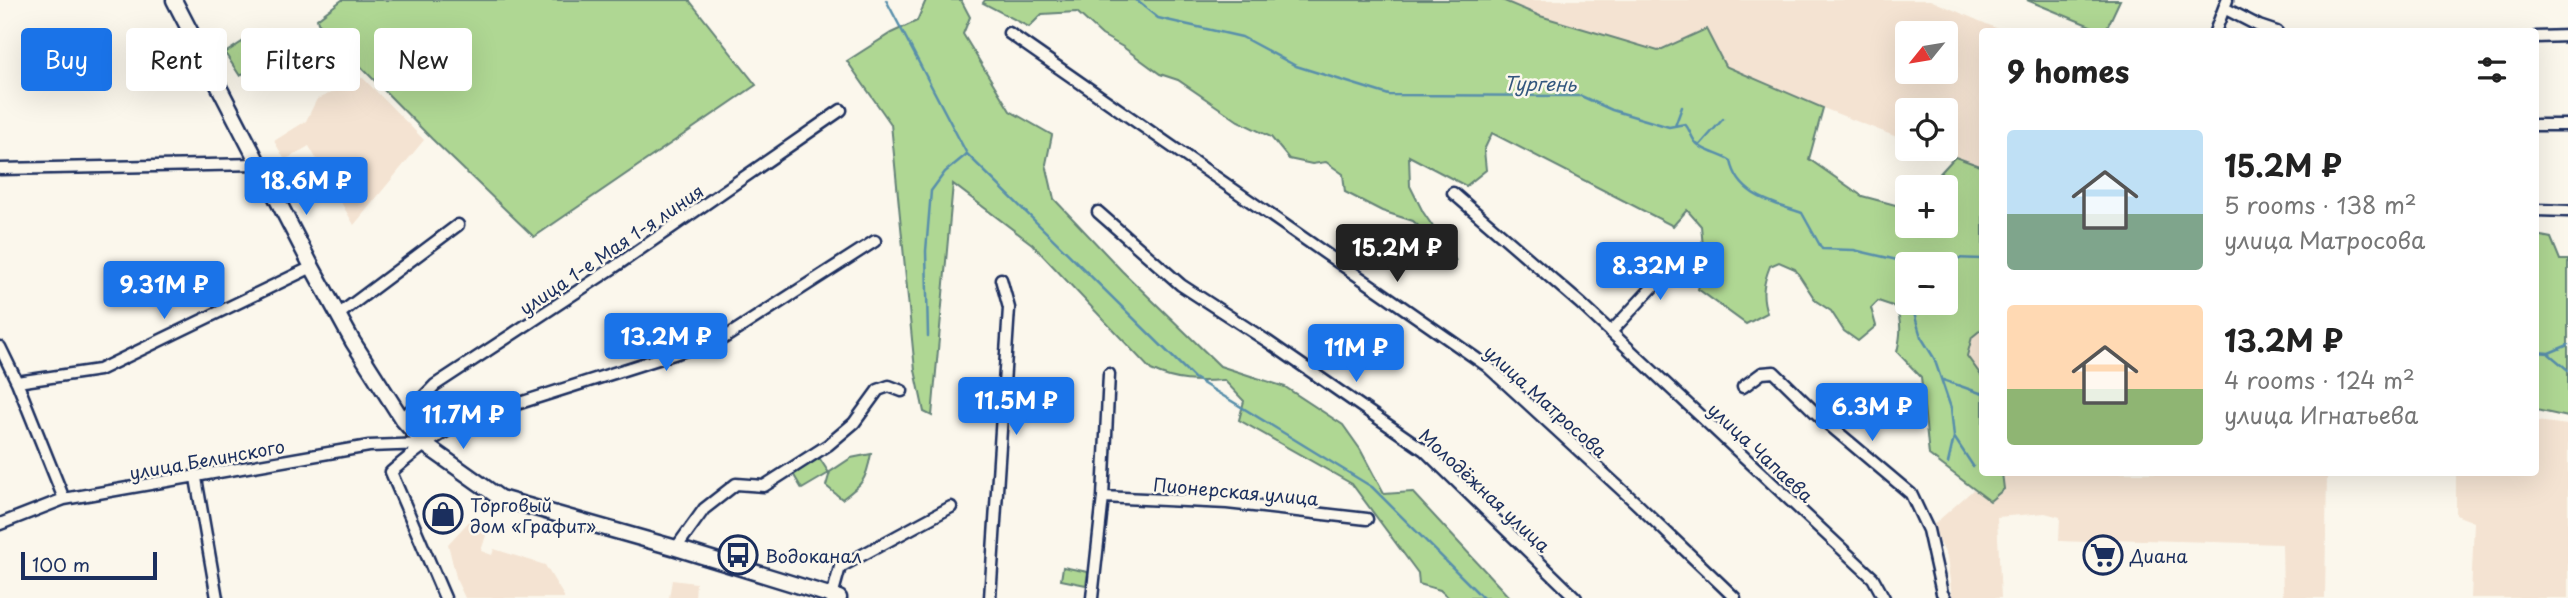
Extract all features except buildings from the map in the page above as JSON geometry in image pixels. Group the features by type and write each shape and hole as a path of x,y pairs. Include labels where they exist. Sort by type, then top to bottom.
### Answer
{"main road":[{"path":"174,0 338,315 402,419 424,444 499,498 836,597"}],"street":[{"path":"2216,28 2225,4 2265,28"},
{"name":"улица Матросова","path":"1009,33 1487,366 1735,598"},
{"path":"2539,37 2568,36"},
{"name":"улица 1-е Мая 1-я линия","path":"402,419 435,385 613,268 841,110"},
{"path":"2539,125 2568,125"},
{"path":"0,169 259,164"},
{"name":"улица Чапаева","path":"1453,193 1611,332 1873,578 1884,598"},
{"path":"2539,210 2568,211"},
{"name":"Молодёжная улица","path":"1098,212 1181,285 1267,341 1423,450 1576,598"},
{"path":"338,315 458,225"},
{"path":"445,598 391,472 424,444 447,429 476,417 724,338 875,241"},
{"path":"1611,332 1687,250"},
{"path":"17,382 99,370 312,267"},
{"path":"990,598 1009,308 1001,279"},
{"path":"0,347 64,499"},
{"path":"1743,387 1762,373 1774,372 1821,418 1911,494 1928,530 1945,598"},
{"path":"1092,598 1102,497 1109,374"},
{"path":"676,548 699,515 736,484 764,486 828,445 854,423 878,390 889,386 902,391"},
{"name":"улица Белинского","path":"0,524 64,499 369,446 424,444"},
{"path":"196,478 217,598"},
{"name":"Пионерская улица","path":"1102,497 1227,503 1367,519"},
{"path":"836,597 840,566 951,507"}],"shaded area":[{"path":"1502,0 1930,0 1996,28 1979,28 1979,166 1958,158 1958,98 1895,98 1895,136 1725,66 1706,29 1658,51 1540,16"},
{"path":"360,78 363,78 424,140 354,225 309,146 285,160 274,141 306,121 317,99 336,91 360,91"},
{"path":"1979,327 1979,375 1965,358 1971,338"},
{"path":"2539,421 2568,425 2568,598 2471,598 2474,522 2456,515 2456,476 2539,476"},
{"path":"2002,476 2327,476 2325,598 2283,598 2282,544 2109,539 2059,541 2060,517 2045,513 1997,517 2001,598 1952,598 1947,557 1932,526 1973,490 1990,499 2004,491"},
{"path":"474,516 489,526 481,551 492,555 494,549 545,565 565,598 465,598 457,581 448,544"},
{"path":"672,580 696,583 695,598 669,598"}],"green space":[{"path":"342,0 689,0 756,85 534,237 385,91 472,91 472,28 374,28 374,80 360,66 360,28 323,28 317,19"},
{"path":"926,0 961,0 970,17 963,34 1010,111 1052,135 1046,164 1054,199 1122,271 1220,366 1285,387 1343,425 1360,449 1384,494 1412,492 1510,598 1449,598 1440,590 1419,584 1418,573 1352,484 1239,420 1244,401 1224,380 1187,380 1151,370 1032,244 953,184 932,416 924,412 915,370 891,124 847,61 891,33 917,21"},
{"path":"985,0 1502,0 1540,16 1658,51 1706,29 1725,66 1823,108 1809,159 1862,196 1895,205 1895,238 1958,238 1958,175 1938,175 1951,161 1958,161 1958,158 1979,166 1979,331 1972,337 1967,356 1979,372 1979,476 2002,476 2004,489 1990,501 1929,455 1921,377 1897,352 1900,329 1898,315 1958,315 1958,252 1895,252 1895,307 1878,301 1871,308 1876,326 1858,341 1844,331 1831,311 1816,301 1795,269 1779,262 1770,266 1764,284 1763,295 1767,313 1746,324 1698,289 1705,267 1701,226 1687,210 1673,226 1492,133 1484,150 1486,170 1466,186 1409,156 1410,186 1423,212 1456,261 1413,221 1382,211 1345,192 1343,174 1326,162 1312,164 1289,159 1271,137 1238,121 1178,80 1160,74 1102,35 1077,12 1042,14 1029,27 983,3"},
{"path":"2027,0 2120,0 2107,28 2095,28"},
{"path":"241,43 241,75 227,56 227,52"},
{"path":"2539,236 2551,238 2560,260 2568,260 2568,417 2539,411"},
{"path":"871,454 862,481 842,499 826,486 830,472 851,458"},
{"path":"818,456 829,473 802,489 792,472"},
{"path":"1063,567 1088,572 1086,585 1061,580"}],"waterway":[{"path":"886,0 967,154 1194,378 1372,487 1483,598"},
{"name":"Тургень","path":"1136,0 1158,18 1242,37 1296,66 1389,95 1581,96 1612,110 1669,127 1685,124 1697,144 1731,161 1735,173 1749,190 1769,201 1802,213 1822,249 1854,250 1910,263 1952,258 1979,259"},
{"path":"1675,126 1682,107"},
{"path":"1700,145 1723,119"},
{"path":"928,336 926,251 931,191 945,172 967,154"},
{"path":"1915,315 1921,337 1934,358 1951,408 1954,437 1948,463"},
{"name":"Тургень","path":"2539,352 2549,353 2568,345"},
{"path":"2549,354 2568,370"},
{"path":"1943,380 1979,393"},
{"path":"1954,437 1973,466"}],"place":[{"name":"Торговый дом «Графит»","path":"443,514"},
{"name":"Водоканал","path":"738,555"},
{"name":"Диана","path":"2103,555"}]}
